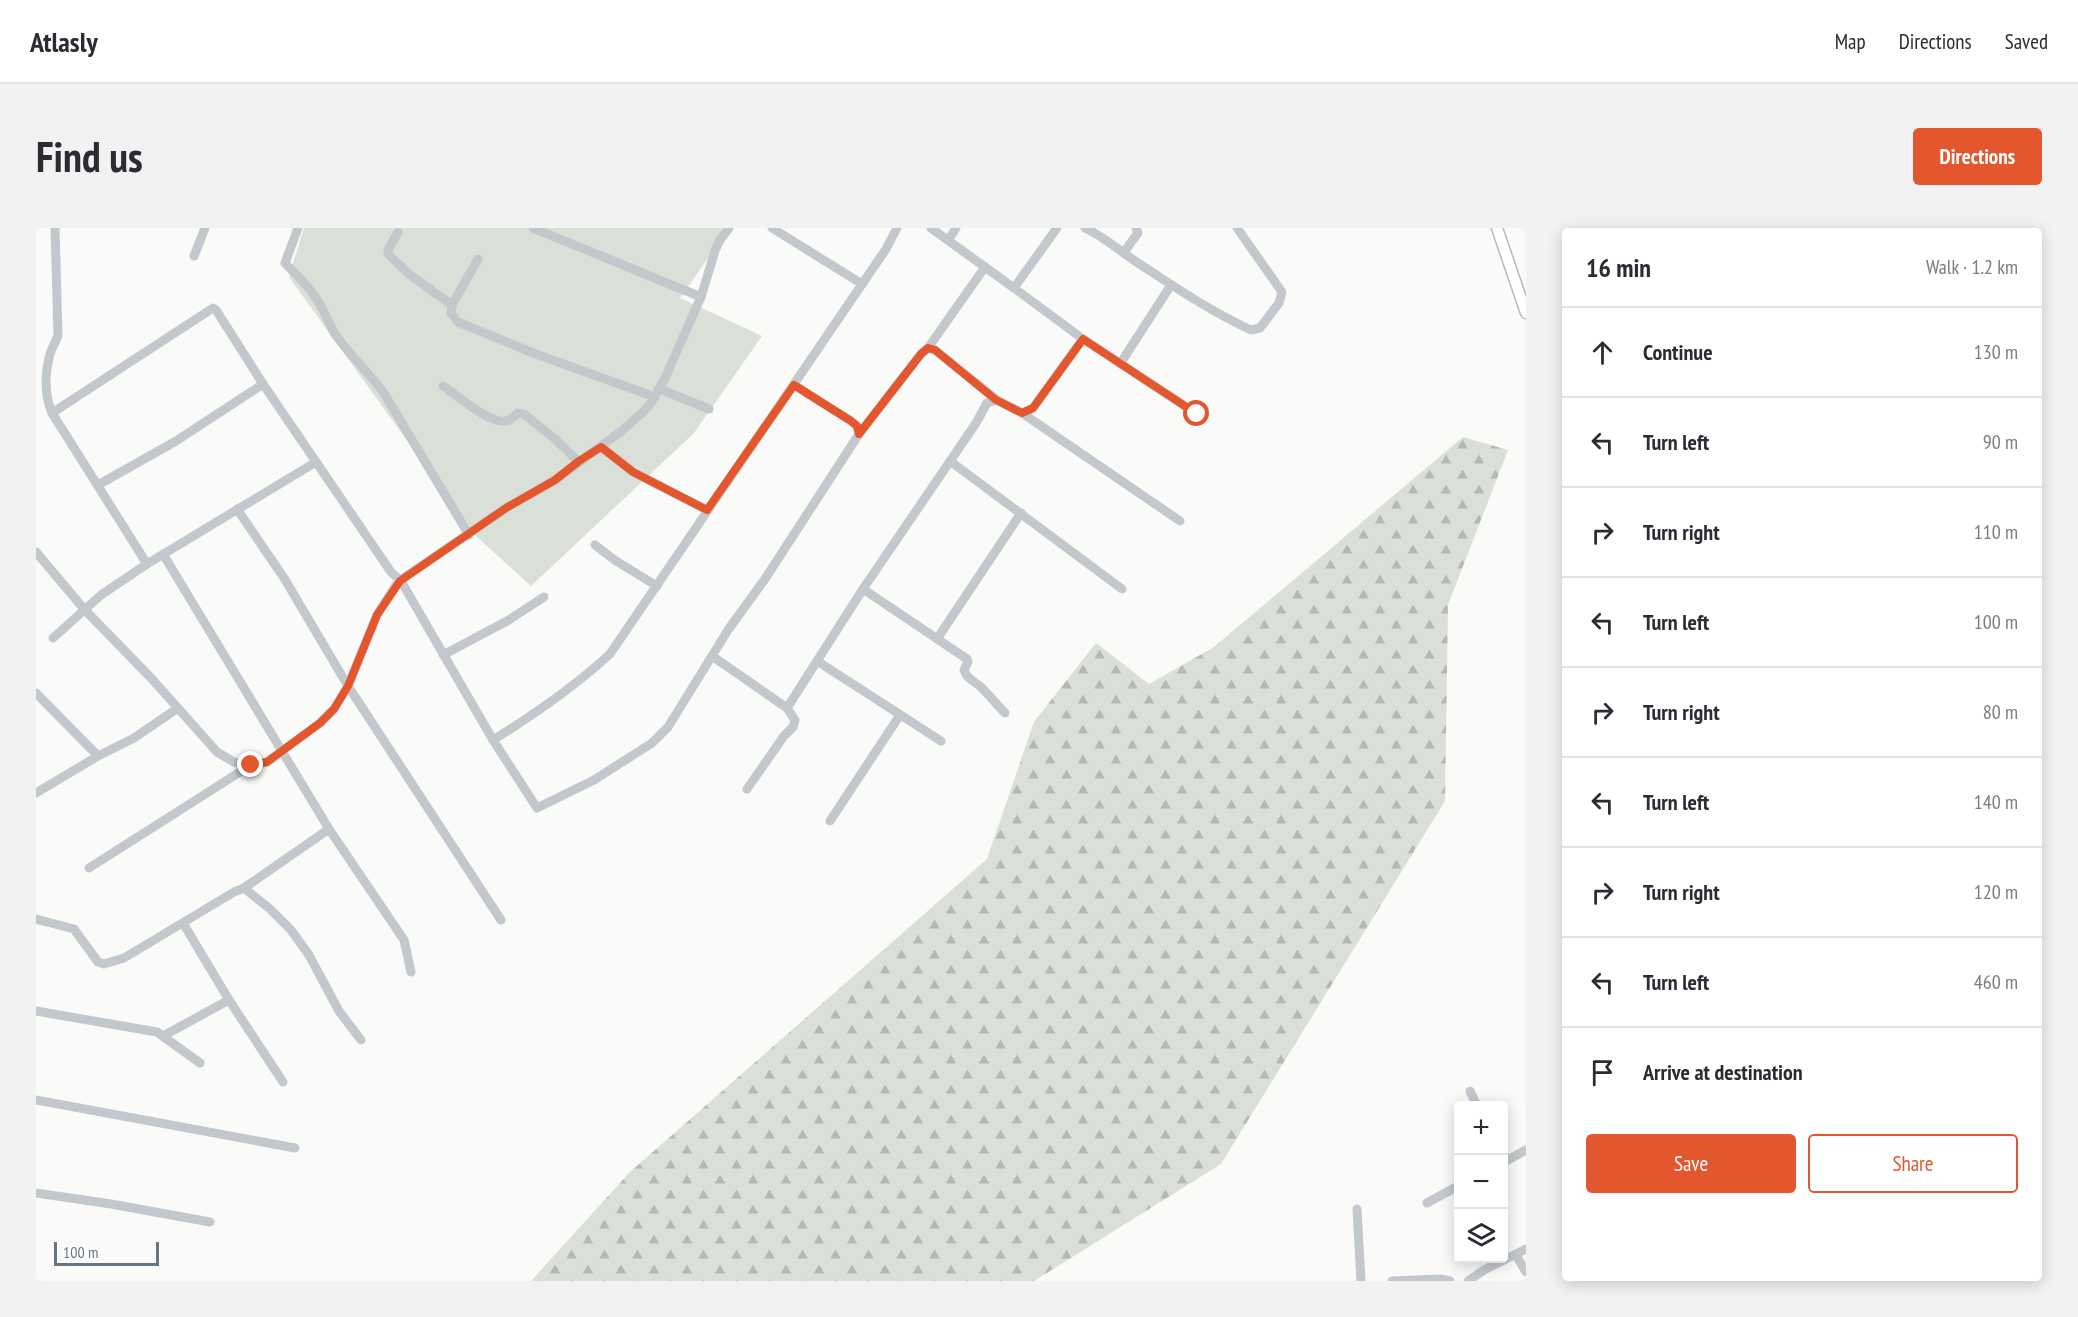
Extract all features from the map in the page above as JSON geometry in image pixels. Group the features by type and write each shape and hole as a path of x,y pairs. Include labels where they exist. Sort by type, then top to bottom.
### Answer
{"main road":[{"path":"1497,228 1526,313"}],"street":[{"path":"55,228 58,335 51,351 46,382 47,400 52,413 147,564"},
{"path":"194,256 205,228"},
{"path":"298,228 285,263 299,275 317,298 334,332 351,356 371,374 469,535"},
{"path":"533,228 701,297"},
{"path":"36,552 84,609 217,752 234,762 251,765 267,762 320,723 334,709 348,686 377,615 400,581 506,508 555,480 601,447 642,413 657,393 701,297 715,251 729,228"},
{"path":"772,228 861,284"},
{"path":"493,740 575,685 610,654 886,249 897,228"},
{"path":"931,228 1083,339 1197,414"},
{"path":"948,239 956,228"},
{"path":"1014,288 1057,228"},
{"path":"1085,228 1171,285 1251,330 1260,328 1279,303 1282,292 1237,228"},
{"path":"1124,252 1138,233 1136,228"},
{"path":"398,232 388,254 410,275 452,305"},
{"path":"478,259 452,305 451,313 458,322 533,353 709,409"},
{"path":"52,413 210,309 216,310 263,384 391,572 400,581 493,740 534,806 541,808 594,780 652,743 669,727 728,630 765,579 859,434 928,348 985,267"},
{"path":"1120,364 1171,285"},
{"path":"1022,413 1033,408 1083,339"},
{"path":"928,348 935,350 996,400 1022,413 1180,521"},
{"path":"98,485 176,441 263,384"},
{"path":"794,385 851,421 857,426 859,434"},
{"path":"443,386 477,411 498,421 508,421 518,413 525,414 579,461"},
{"path":"787,708 987,403 996,400"},
{"path":"601,447 633,472 707,510"},
{"path":"950,461 1122,589"},
{"path":"53,638 84,609 147,564 316,462"},
{"path":"237,509 284,578 348,686 501,920"},
{"path":"937,639 1021,513"},
{"path":"595,545 615,561 657,586"},
{"path":"163,554 329,829 404,940 408,949 411,972"},
{"path":"863,589 967,659 964,670 970,681 979,685 1005,713"},
{"path":"443,655 507,621 544,597"},
{"path":"712,656 787,708 795,720 793,727 784,736 747,789"},
{"path":"817,661 941,741"},
{"path":"36,693 98,756"},
{"path":"36,793 98,756 134,738 178,708"},
{"path":"830,821 900,715"},
{"path":"89,868 251,765"},
{"path":"36,919 74,929 98,962 104,964 124,958 244,888 329,829"},
{"path":"244,888 291,930 309,955 339,1011 361,1040"},
{"path":"183,923 229,1000 283,1082"},
{"path":"163,1036 229,1000"},
{"path":"36,1011 157,1032 200,1063"},
{"path":"1470,1091 1475,1101"},
{"path":"36,1100 295,1148"},
{"path":"1508,1158 1526,1150"},
{"path":"1427,1203 1454,1188"},
{"path":"36,1193 210,1222"},
{"path":"1356,1209 1361,1281"},
{"path":"1468,1281 1484,1270 1526,1249"},
{"path":"1516,1254 1526,1272"},
{"path":"1392,1281 1441,1279 1450,1281"}],"green space":[{"path":"304,228 729,228 680,298 762,336 694,433 531,586 476,536 289,277"},
{"path":"1463,437 1508,450 1448,605 1445,801 1221,1164 1034,1281 531,1281 630,1172 987,859 1034,722 1096,643 1149,684 1214,647"}],"route":[{"path":"251,765 267,762 320,723 334,709 344,696 377,615 400,581 506,508 555,480 601,447 633,472 707,510 794,385 851,421 857,426 859,434 928,348 935,350 996,400 1022,413 1033,408 1083,339 1197,414"}]}
